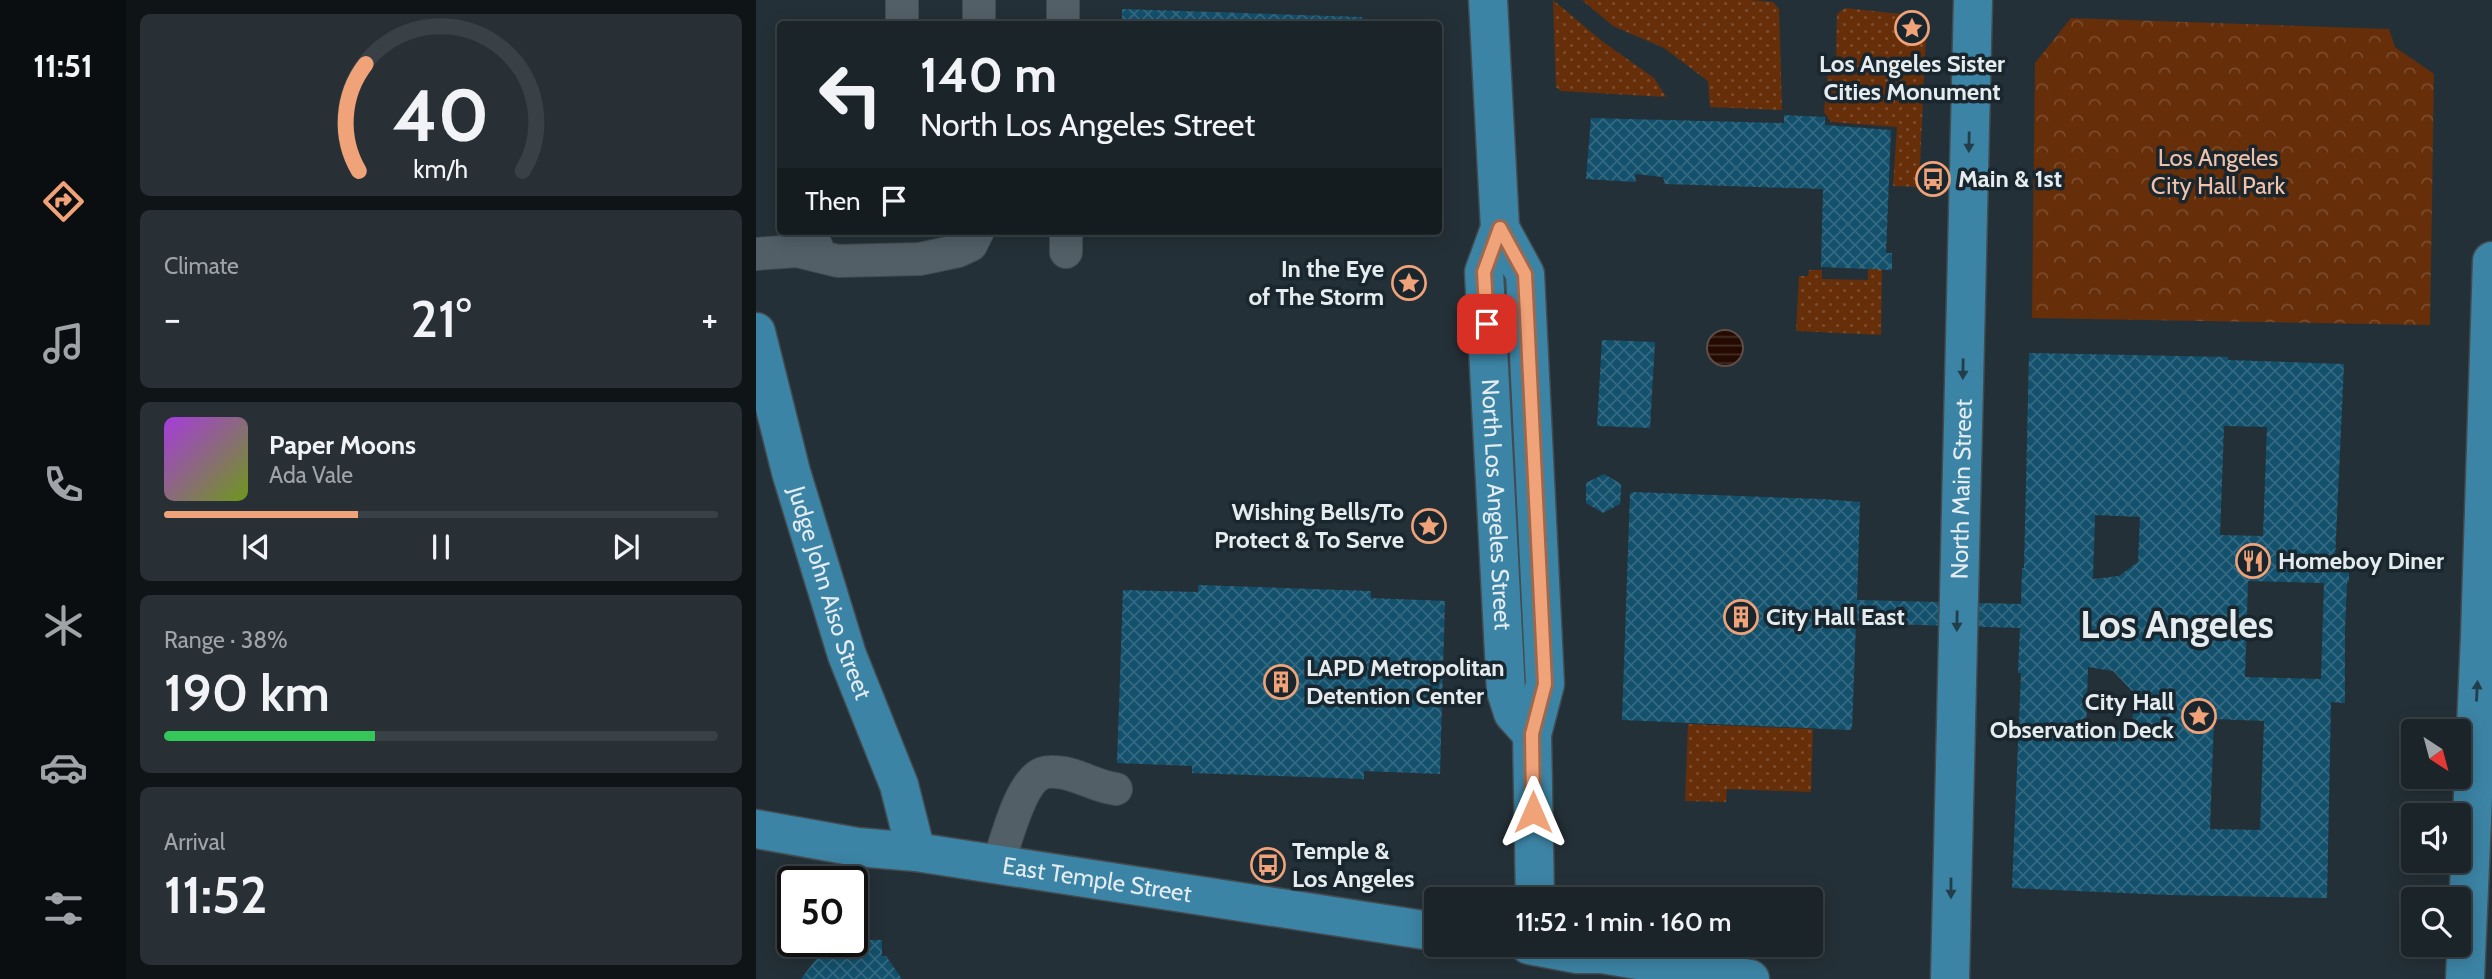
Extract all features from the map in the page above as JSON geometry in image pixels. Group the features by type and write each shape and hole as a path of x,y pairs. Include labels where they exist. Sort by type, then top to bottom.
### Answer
{"main road":[{"name":"North Los Angeles Street","path":"1488,0 1500,228 1484,272 1506,691 1513,713 1532,734 1535,887"},
{"name":"North Main Street","path":"1950,979 1973,0"},
{"path":"2465,979 2480,636 2492,261"},
{"name":"Judge John Aiso Street","path":"756,332 799,498 848,655 899,785 916,852"},
{"name":"East Temple Street","path":"756,829 857,847 998,864 1424,930"},
{"path":"1620,957 1750,979"}],"lane":[{"path":"902,0 902,21"},
{"path":"979,0 979,21"},
{"path":"1063,0 1063,21"},
{"path":"756,254 797,251 838,242 924,244 941,253 958,251 971,245 976,235"},
{"path":"998,864 1024,792 1034,778 1044,772 1061,772 1080,776 1097,786 1116,789"}],"green space":[{"path":"1553,0 1602,41 1654,78 1666,97 1561,91 1556,87"},
{"path":"1582,0 1773,2 1779,9 1782,110 1710,107 1708,81 1664,48 1613,26"},
{"path":"1845,8 1910,15 1926,34 1919,187 1893,186 1897,127 1831,122 1824,112 1828,69 1836,59 1837,14"},
{"name":"Los Angeles City Hall Park","path":"2071,18 2389,29 2395,47 2434,74 2430,325 2032,318 2035,63"},
{"path":"1868,267 1882,267 1881,335 1796,331 1799,276 1808,276 1809,270 1822,270 1822,279 1868,280"},
{"path":"1688,724 1813,729 1811,792 1727,789 1726,802 1685,801"}],"shaded area":[{"path":"1725,330 1738,335 1743,348 1738,361 1725,366 1712,361 1707,348 1712,335"}],"building":[{"path":"1122,9 1362,17 1362,21 1122,21"},
{"path":"1784,115 1825,117 1825,125 1891,130 1886,253 1892,253 1892,270 1821,267 1823,189 1665,184 1663,177 1635,174 1636,182 1586,179 1591,118 1784,123"},
{"path":"1602,340 1655,342 1650,428 1597,426"},
{"path":"2029,353 2228,357 2228,360 2344,364 2335,559 2349,560 2349,582 2345,631 2345,703 2331,702 2327,898 2012,888 2021,673 2018,673 2020,628 1856,623 1850,730 1622,720 1632,492 1860,502 1857,600 2021,604","holes":["2224,426 2267,427 2263,536 2220,535","2095,515 2140,517 2138,562 2119,576 2093,579","2248,581 2324,583 2321,679 2245,677","2088,667 2113,671 2134,693 2132,731 2086,729","2214,719 2264,721 2260,830 2210,829"]},
{"path":"1604,474 1621,484 1621,492 1620,504 1603,513 1586,503 1586,483"},
{"name":"LAPD Metropolitan Detention Center","path":"1198,585 1371,591 1371,598 1445,601 1440,774 1364,771 1364,779 1192,773 1192,766 1117,763 1123,590 1198,592"},
{"path":"868,940 882,940 882,956 886,956 902,979 801,979 818,957 868,957"}],"place":[{"name":"Los Angeles Sister Cities Monument","path":"1912,28"},
{"name":"Main & 1st","path":"1933,179"},
{"name":"In the Eye of The Storm","path":"1409,283"},
{"name":"Wishing Bells/To Protect & To Serve","path":"1429,526"},
{"name":"Homeboy Diner","path":"2253,561"},
{"name":"City Hall East","path":"1741,617"},
{"name":"LAPD Metropolitan Detention Center","path":"1281,682"},
{"name":"City Hall Observation Deck","path":"2199,716"},
{"name":"Temple & Los Angeles","path":"1268,865"}],"district":[{"name":"Los Angeles","path":"2177,625"}],"route":[{"path":"1487,324 1484,272 1500,228 1525,274 1545,684 1532,734 1533,812"}]}
